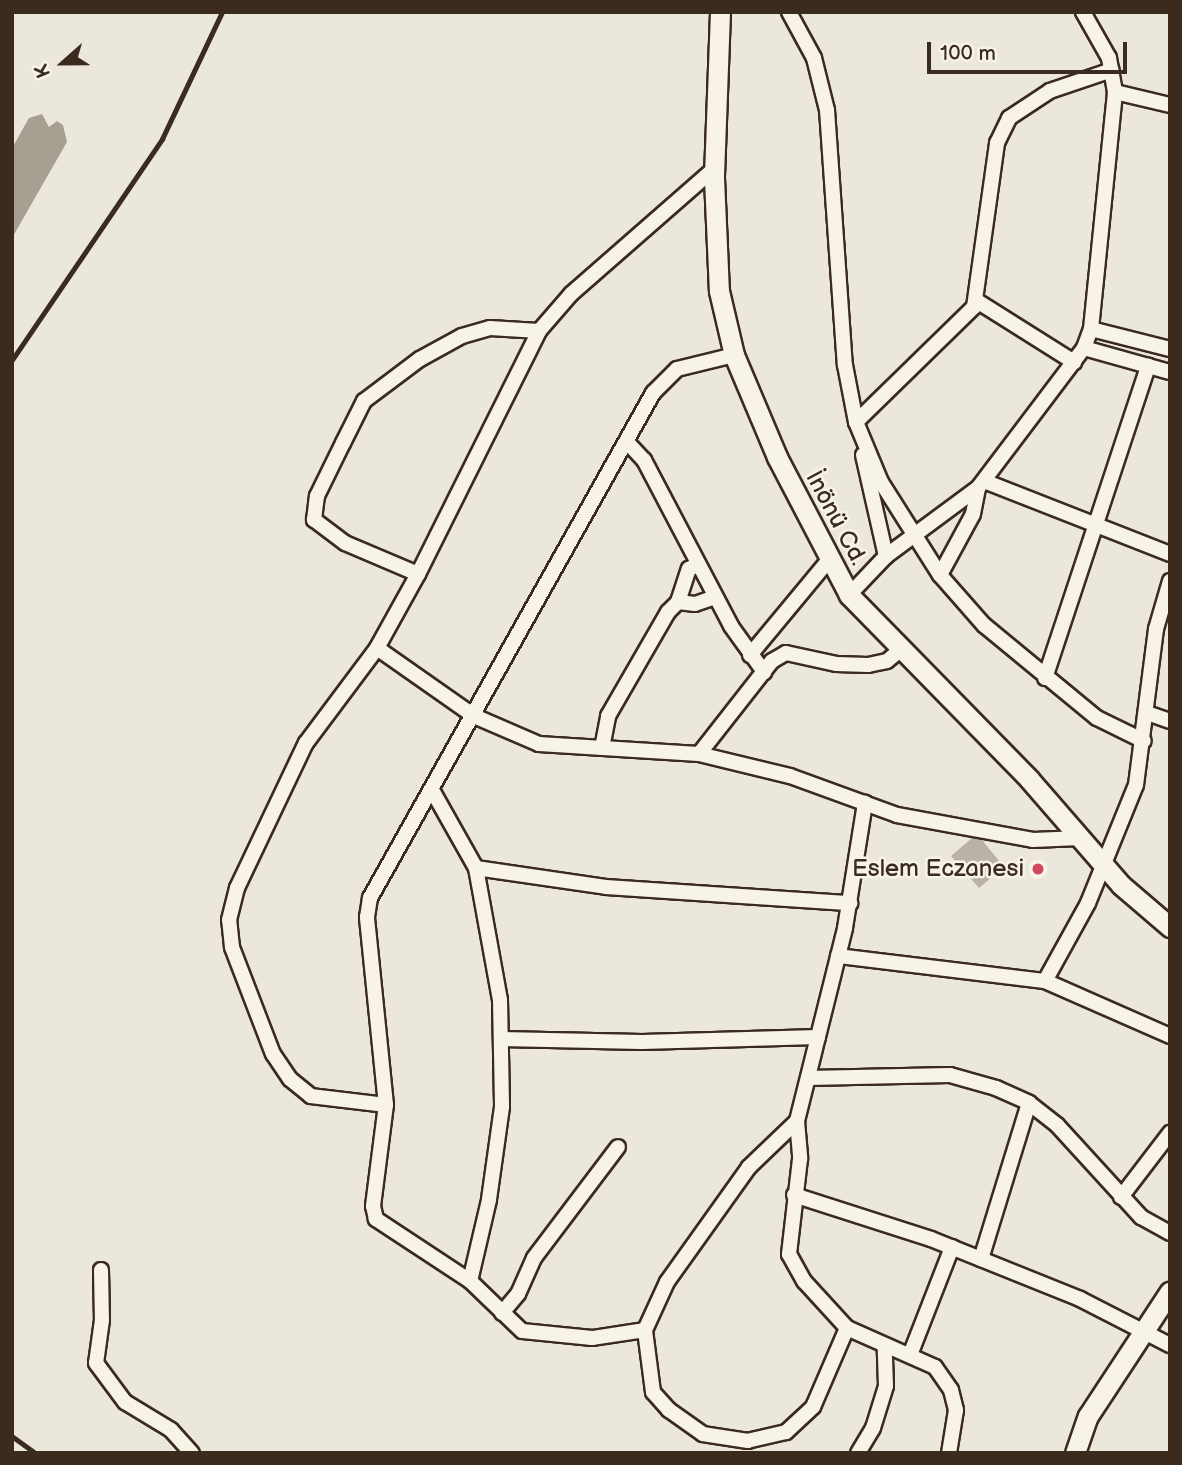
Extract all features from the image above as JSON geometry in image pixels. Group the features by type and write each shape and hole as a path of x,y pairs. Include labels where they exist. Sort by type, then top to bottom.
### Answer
{"street":[{"name":"İnönü Cd.","path":"720,12 715,168 719,291 734,355 777,457 849,595 900,651 1029,779 1104,865 1170,927"},
{"path":"789,12 814,58 827,110 842,342 856,422 864,444 913,537 940,575 984,625 1045,678 1097,718 1144,741"},
{"path":"849,595 886,556 981,484 1084,348 1091,329 1115,92 1112,70 1083,12"},
{"path":"856,422 965,320 976,301 1003,125 1039,97 1112,70"},
{"path":"1115,92 1170,105"},
{"path":"386,1105 311,1096 290,1079 273,1054 232,947 229,920 252,851 306,743 377,648 418,574 539,331 571,294 715,168"},
{"path":"976,301 1074,362"},
{"path":"418,574 345,543 314,520 317,496 348,433 364,401 382,383 462,336 490,328 539,331"},
{"path":"1091,329 1170,349"},
{"path":"1084,348 1170,372"},
{"path":"645,1330 592,1338 552,1337 522,1331 470,1281 376,1219 373,1206 386,1105 367,917 370,898 653,393 677,369 734,355"},
{"path":"1045,678 1148,366"},
{"path":"627,442 644,460 697,565 750,655 764,672"},
{"path":"864,444 865,471 886,556"},
{"path":"981,484 1170,554"},
{"path":"940,575 973,514 981,484"},
{"path":"750,655 829,560"},
{"path":"602,748 608,716 668,612 678,602 689,569 697,565"},
{"path":"1045,981 1088,903 1130,802 1144,741 1156,629 1168,598 1170,581"},
{"path":"678,602 695,604 716,597"},
{"path":"377,648 474,716 539,744 699,754 790,776 897,815 1033,840 1080,838"},
{"path":"699,754 764,672 786,653 836,664 867,665 887,661 900,651"},
{"path":"1147,713 1170,721"},
{"path":"432,790 476,868 500,1000 502,1107 489,1200 470,1281"},
{"path":"865,803 850,903 797,1121 800,1158 789,1254 804,1281 847,1328 885,1348 910,1355 935,1367 951,1390 956,1410 949,1453"},
{"path":"476,868 606,887 850,903"},
{"path":"838,956 1045,981 1170,1036"},
{"path":"501,1039 642,1042 818,1037"},
{"path":"808,1078 950,1075 1029,1102 1057,1125 1141,1217 1170,1233"},
{"path":"981,1259 1029,1102"},
{"path":"797,1121 749,1167 667,1282 645,1330 653,1392 669,1410 703,1434 748,1441 786,1432 813,1407 847,1328"},
{"path":"1121,1197 1170,1133"},
{"path":"502,1313 518,1294 534,1258 618,1147"},
{"path":"794,1195 952,1247 1143,1329 1170,1345"},
{"path":"910,1355 952,1247"},
{"path":"101,1270 102,1320 96,1363 125,1402 171,1430 192,1453"},
{"path":"1075,1453 1088,1416 1170,1291"},
{"path":"858,1453 873,1428 886,1386 885,1348"}],"shaded area":[{"path":"42,114 49,127 57,121 63,125 67,142 12,238 12,148 29,118"}],"building":[{"path":"972,838 982,840 1004,867 979,888 951,856"}],"railway":[{"path":"12,360 162,139 222,12"},
{"path":"12,1436 35,1453"}],"place":[{"name":"Eslem Eczanesi","path":"1038,869"}]}
